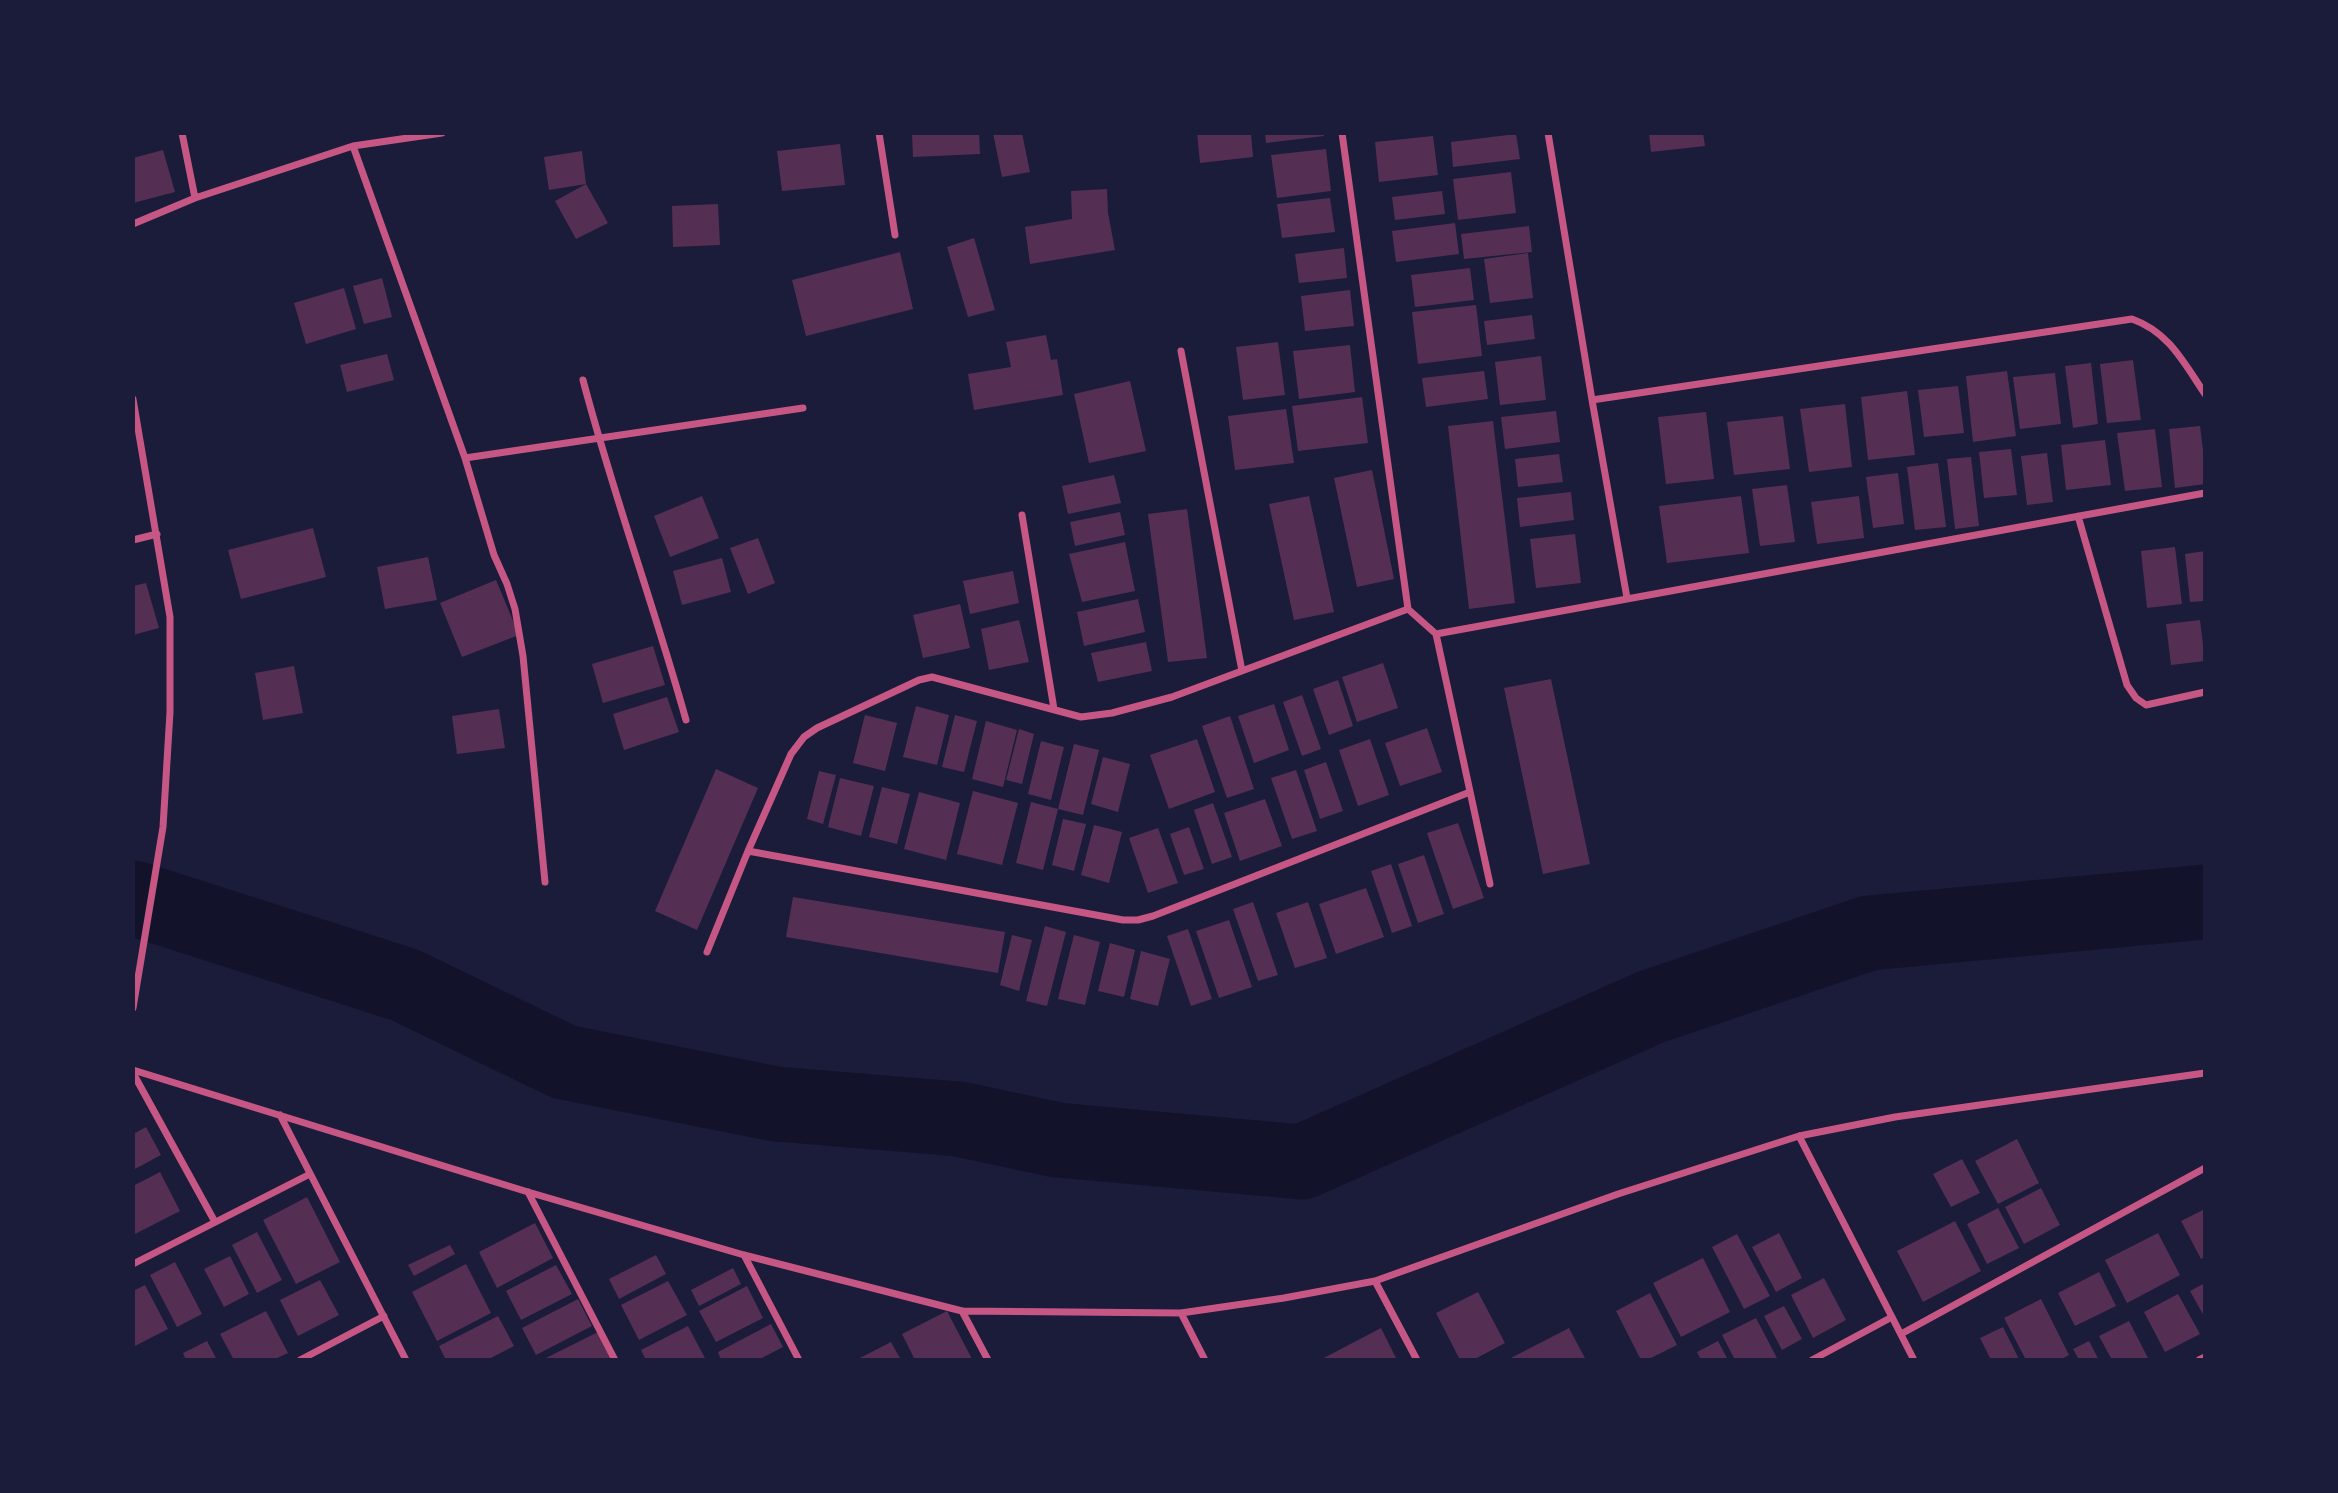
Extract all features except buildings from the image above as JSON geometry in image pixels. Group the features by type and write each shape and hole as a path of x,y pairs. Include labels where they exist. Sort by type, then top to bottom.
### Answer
{"street":[{"path":"182,133 195,198"},
{"path":"133,223 195,198 353,146 442,133"},
{"path":"879,133 895,234"},
{"path":"1342,133 1408,608 1436,634 1490,884"},
{"path":"1548,133 1627,598"},
{"path":"353,146 466,458 494,555 515,609 523,656 545,882"},
{"path":"1592,400 2132,319 2150,325 2175,349 2205,394"},
{"path":"1181,351 1242,671"},
{"path":"583,380 598,438 666,647 686,720"},
{"path":"133,399 170,617 170,712 163,827 133,1008"},
{"path":"466,458 803,408"},
{"path":"1436,634 2205,493"},
{"path":"1022,515 1054,709"},
{"path":"2078,516 2127,685 2136,698 2146,705 2205,692"},
{"path":"133,540 157,534"},
{"path":"707,953 791,754 804,737 817,728 919,680 932,677 1081,718 1112,713 1172,697 1408,608"},
{"path":"748,851 1123,920 1138,920 1470,793"},
{"path":"133,1072 744,1255 962,1311 1181,1313 1375,1281 1618,1194 1800,1136 1895,1116 2205,1073"},
{"path":"133,1072 215,1222"},
{"path":"280,1115 406,1360"},
{"path":"1800,1136 1914,1360"},
{"path":"1901,1334 2205,1168"},
{"path":"133,1264 310,1174"},
{"path":"528,1192 615,1360"},
{"path":"744,1255 799,1360"},
{"path":"1375,1281 1417,1360"},
{"path":"962,1311 988,1360"},
{"path":"1181,1313 1205,1360"},
{"path":"300,1360 384,1316"},
{"path":"1812,1360 1892,1317"},
{"path":"2199,1360 2205,1357"}],"waterway":[{"path":"133,898 405,985 564,1062 776,1104 959,1119 1057,1140 1302,1162 1651,1007 1869,933 2205,902"}]}
